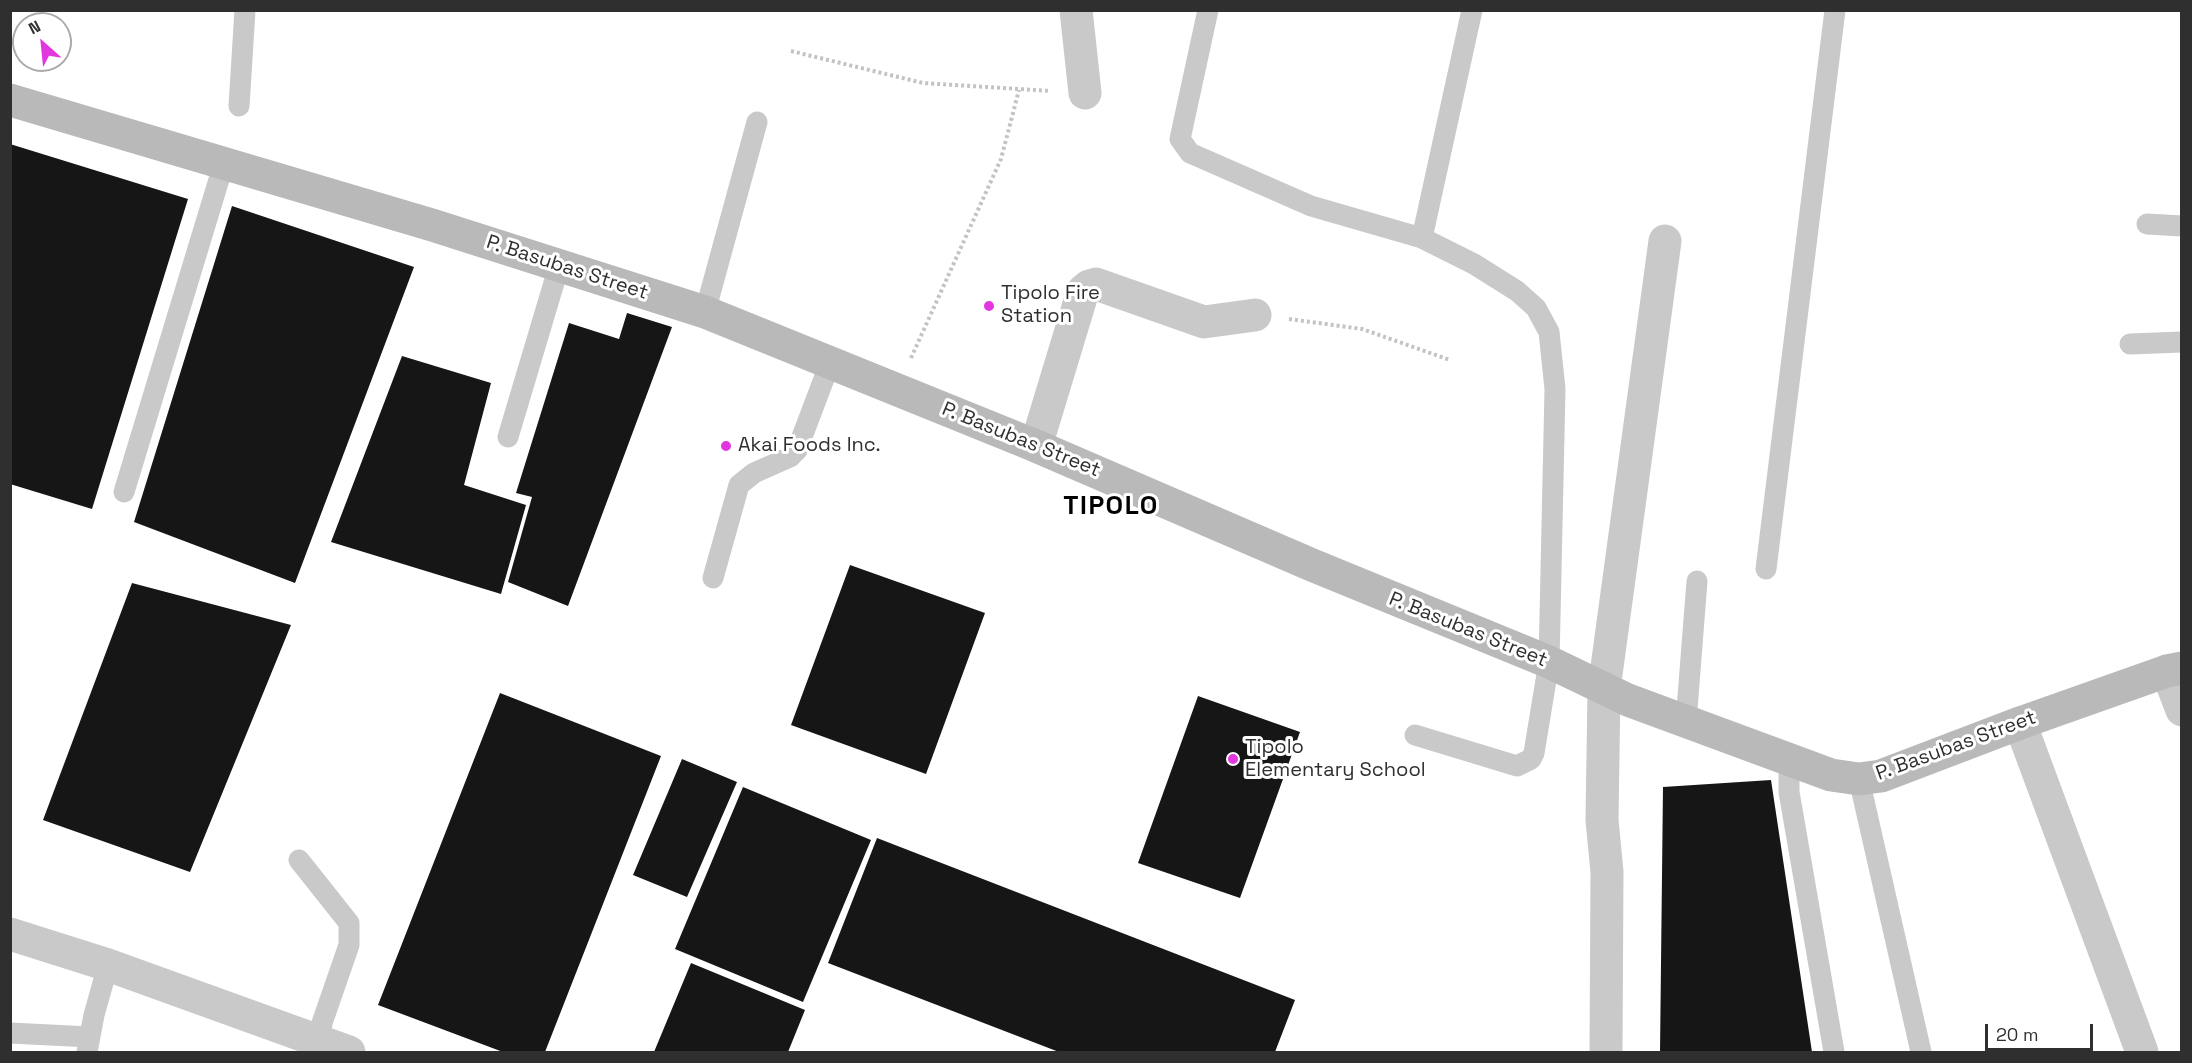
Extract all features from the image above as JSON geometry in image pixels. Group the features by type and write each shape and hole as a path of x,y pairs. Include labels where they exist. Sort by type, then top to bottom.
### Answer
{"street":[{"path":"1076,10 1085,93"},
{"name":"P. Basubas Street","path":"10,100 224,163 705,312 1036,446 1312,565 1549,662 1604,689 1686,722 1831,775 1859,779 1881,776 2020,723 2174,670"},
{"path":"1606,1053 1607,872 1602,820 1604,689 1651,327 1665,241"},
{"path":"1036,446 1083,291 1089,286 1096,284 1204,322 1256,315"},
{"path":"2174,670 2181,710"},
{"path":"2020,723 2142,1053"},
{"path":"10,934 108,965 349,1053"}],"lane":[{"path":"239,105 245,10"},
{"path":"1208,10 1180,140 1190,153 1311,206 1422,238 1474,264 1517,291 1536,308 1549,332 1555,389 1549,662 1534,753 1527,762 1517,766 1415,735"},
{"path":"1422,238 1472,10"},
{"path":"1766,569 1835,10"},
{"path":"705,312 757,122"},
{"path":"124,492 224,163"},
{"path":"2147,224 2181,226"},
{"path":"508,437 559,266"},
{"path":"2130,344 2181,342"},
{"path":"713,578 739,485 754,472 790,457 797,450 830,363"},
{"path":"1686,722 1697,581"},
{"path":"1789,760 1789,792 1834,1053"},
{"path":"1859,779 1921,1053"},
{"path":"299,860 349,923 349,945 322,1023 319,1042"},
{"path":"10,1033 89,1045 94,1015 108,965"}],"path":[{"path":"791,51 923,83 1085,93"},
{"path":"896,390 1000,159 1018,90"},
{"path":"1256,315 1362,329 1450,360"}],"building":[{"path":"10,144 188,199 92,509 10,484"},
{"path":"232,206 414,267 295,583 134,522"},
{"path":"627,313 672,327 568,606 508,582 532,497 516,493 569,323 619,339"},
{"path":"402,356 491,383 464,485 526,505 501,594 331,542"},
{"path":"850,565 985,613 926,774 791,725"},
{"path":"132,583 291,625 190,872 43,820"},
{"path":"500,693 661,756 545,1052 503,1052 378,1005"},
{"path":"1198,696 1300,732 1240,898 1138,863"},
{"path":"682,759 737,782 687,897 633,875"},
{"path":"1771,780 1812,1052 1660,1052 1663,787"},
{"path":"743,787 871,840 803,1002 675,949"},
{"path":"877,838 1295,1000 1275,1052 1059,1052 828,963"},
{"path":"691,963 805,1010 788,1052 654,1052"}],"place":[{"name":"Tipolo Fire Station","path":"989,306"},
{"name":"Akai Foods Inc.","path":"726,446"},
{"name":"Tipolo Elementary School","path":"1233,759"}],"district":[{"name":"TIPOLO","path":"1111,507"}]}
